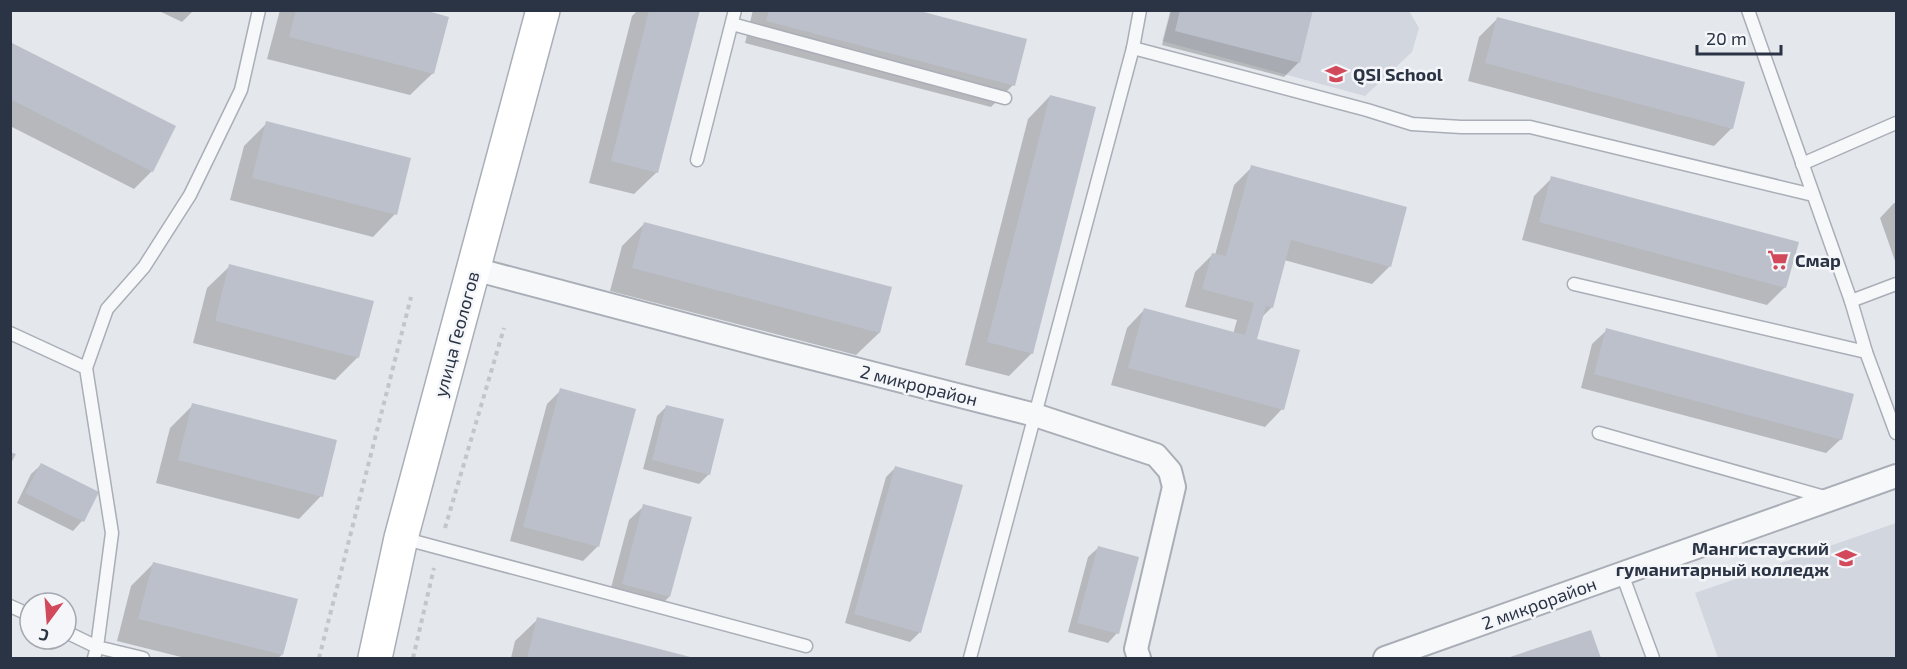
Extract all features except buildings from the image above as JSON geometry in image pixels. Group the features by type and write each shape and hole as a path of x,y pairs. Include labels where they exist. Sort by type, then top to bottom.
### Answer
{"street":[{"name":"улица Геологов","path":"375,658 401,538 543,10"},
{"name":"2 микрорайон","path":"474,269 1035,415 1156,455 1170,471 1174,487 1136,649 1139,658"},
{"name":"2 микрорайон","path":"1385,658 1896,476"}],"lane":[{"path":"95,652 112,533 86,368 107,309 144,267 190,195 241,90 259,10"},
{"path":"697,160 735,10"},
{"path":"970,658 1132,48 1140,10"},
{"path":"1748,10 1896,433"},
{"path":"732,24 1005,98"},
{"path":"1132,48 1412,124 1530,128 1813,195"},
{"path":"1802,164 1896,123"},
{"path":"1574,284 1866,352"},
{"path":"1851,301 1896,284"},
{"path":"10,333 86,368"},
{"path":"1599,433 1832,499"},
{"path":"401,538 806,646"},
{"path":"1622,574 1653,658"},
{"path":"78,640 95,652 143,658"}],"path":[{"path":"319,658 411,297"},
{"path":"413,658 439,547 504,328"}],"shaded area":[{"name":"QSI School","path":"1170,11 1409,11 1419,28 1412,52 1365,96 1162,41"},
{"name":"Мангистауский гуманитарный колледж","path":"1896,523 1896,658 1718,658 1695,593"}],"place":[{"name":"QSI School","path":"1336,74"},
{"name":"Смар","path":"1778,260"},
{"name":"Мангистауский гуманитарный колледж","path":"1846,558"}]}
